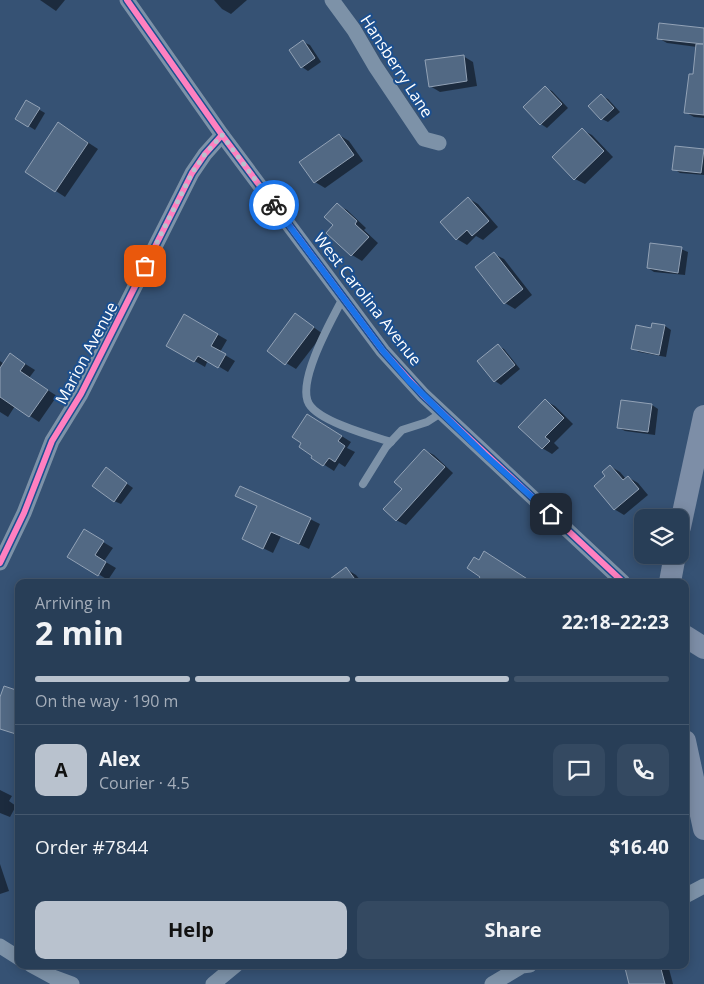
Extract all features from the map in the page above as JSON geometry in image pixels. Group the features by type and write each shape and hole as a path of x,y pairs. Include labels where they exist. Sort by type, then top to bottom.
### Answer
{"main road":[{"path":"684,509 704,416"},
{"path":"671,579 673,564"},
{"path":"689,639 704,648"},
{"path":"689,760 704,830"}],"street":[{"name":"West Carolina Avenue","path":"127,0 222,135 383,351 441,413 620,579"},
{"name":"Hansberry Lane","path":"332,0 354,30 374,66 424,139 439,143"},
{"name":"Marion Avenue","path":"0,563 27,504 52,441 81,394 192,173 205,154 222,135"},
{"path":"689,894 704,886"},
{"path":"0,946 15,955"},
{"path":"39,969 72,984"},
{"path":"213,984 231,969"},
{"path":"492,984 517,969"}],"lane":[{"path":"343,298 321,341 310,370 306,396 309,404 317,412 354,431 391,442"},
{"path":"363,484 391,442 402,430 427,422 441,413"}],"building":[{"path":"659,23 704,28 704,115 684,113 689,74 693,74 696,44 703,44 657,39"},
{"path":"303,40 315,58 301,68 289,50"},
{"path":"464,55 467,81 429,87 425,60"},
{"path":"545,86 562,104 540,125 523,107"},
{"path":"601,94 614,108 601,120 588,106"},
{"path":"26,100 40,108 28,127 15,119"},
{"path":"58,122 88,143 55,192 25,172"},
{"path":"582,128 604,151 574,180 552,157"},
{"path":"339,134 354,155 314,183 299,162"},
{"path":"675,146 704,149 701,173 672,170"},
{"path":"468,197 489,221 472,236 467,230 456,240 440,222"},
{"path":"337,203 357,221 355,224 369,237 351,256 326,233 333,225 324,217"},
{"path":"650,243 682,247 678,273 647,268"},
{"path":"494,252 523,289 504,304 475,267"},
{"path":"295,313 314,327 285,365 267,351"},
{"path":"184,314 218,334 211,346 226,354 218,368 198,356 194,362 166,346"},
{"path":"652,323 665,325 659,355 631,349 636,325 651,328"},
{"path":"498,344 515,365 494,382 477,361"},
{"path":"10,353 25,364 20,371 48,390 29,417 0,397 0,368"},
{"path":"545,399 564,418 545,437 550,441 542,449 518,427"},
{"path":"621,400 652,404 648,432 617,428"},
{"path":"307,414 342,436 338,441 345,446 335,462 329,458 323,466 299,447 301,443 292,437"},
{"path":"424,449 445,467 396,521 383,509 402,489 394,482"},
{"path":"610,465 623,480 628,476 639,489 614,510 594,486 605,476 602,472"},
{"path":"106,467 127,483 114,502 92,486"},
{"path":"240,486 311,518 299,544 271,532 263,549 242,539 257,506 235,496"},
{"path":"84,529 104,541 95,555 106,562 98,576 67,557"},
{"path":"484,551 527,579 478,579 480,577 467,568 474,557 479,560"},
{"path":"346,567 355,579 330,579"},
{"path":"4,686 15,690 15,734 0,729 0,697"},
{"path":"625,969 661,969 665,984 629,984"}],"cycle path":[{"path":"127,0 222,135 383,351 423,395 620,579"},
{"path":"0,563 24,513 52,441 81,394 192,173 205,154 222,135"}],"way so far":[{"path":"145,266 192,173 205,154 222,135 274,205"}],"route":[{"path":"274,205 383,351 409,381 484,454 551,514"}]}
